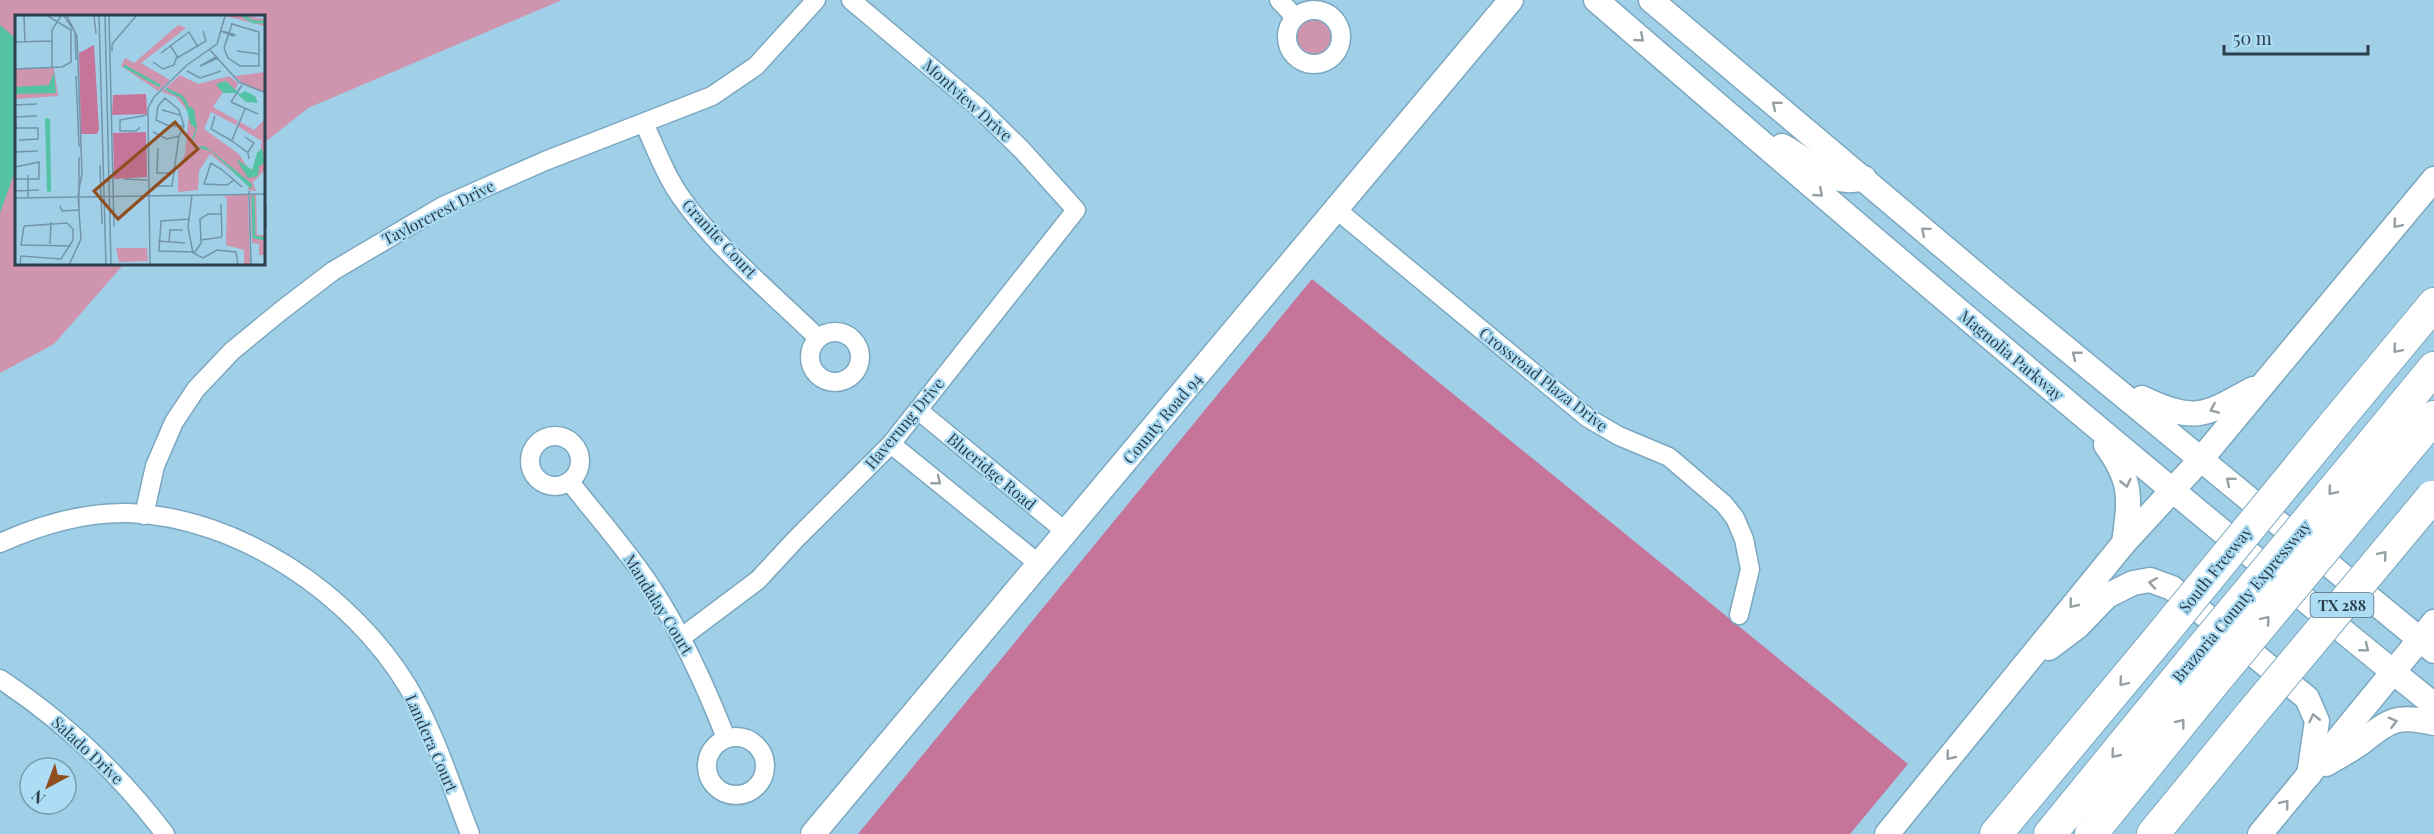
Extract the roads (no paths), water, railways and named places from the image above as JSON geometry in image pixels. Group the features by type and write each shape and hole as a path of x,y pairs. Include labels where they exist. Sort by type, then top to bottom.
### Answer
{"highway":[{"name":"South Freeway","path":"1996,834 2434,304"},
{"name":"Brazoria County Expressway","path":"2050,834 2434,368"},
{"name":"Brazoria County Expressway","path":"2091,834 2434,417"},
{"name":"TX 288","path":"2153,834 2433,496"}],"main road":[{"name":"County Road 94","path":"813,834 1511,0"},
{"name":"Magnolia Parkway","path":"1596,0 2173,491 2434,705"},
{"path":"1651,0 2202,458 2429,638 2393,671 2260,834"},
{"path":"1740,124 1800,155 1831,179 1848,183 1864,178"},
{"path":"1887,834 2124,543 2202,458 2434,179"},
{"path":"2111,383 2163,408 2193,415 2212,411 2266,382"},
{"path":"2085,416 2122,467 2130,501 2124,543"},
{"path":"2020,670 2077,627 2107,596 2133,583 2150,580 2172,588 2307,698 2317,721 2309,775"},
{"path":"2309,775 2360,743 2384,724 2401,719 2434,723"}],"street":[{"name":"Taylorcrest Drive","path":"144,515 155,466 174,422 191,398 232,351 282,310 333,271 443,206 545,161 712,96 740,80 756,66 816,0"},
{"name":"Montview Drive","path":"851,0 978,107 1022,150 1076,210"},
{"path":"1279,0 1295,16"},
{"name":"Granite Court","path":"644,123 677,191 701,224 818,338"},
{"name":"Haverung Drive","path":"682,637 758,580 891,444 1076,210"},
{"name":"Crossroad Plaza Drive","path":"1337,210 1588,418 1619,436 1669,457 1724,504 1735,518 1744,539 1749,569 1739,615"},
{"name":"Blueridge Road","path":"918,410 1066,532"},
{"path":"891,444 1039,564"},
{"name":"Mandalay Court","path":"570,482 621,544 654,590 698,668 726,738"},
{"name":"Landera Court","path":"0,543 27,531 67,519 102,514 144,515 202,528 238,540 282,562 352,616 381,649 407,687 426,721 470,834"},
{"name":"Salado Drive","path":"0,679 67,728 105,763 165,834"}]}
